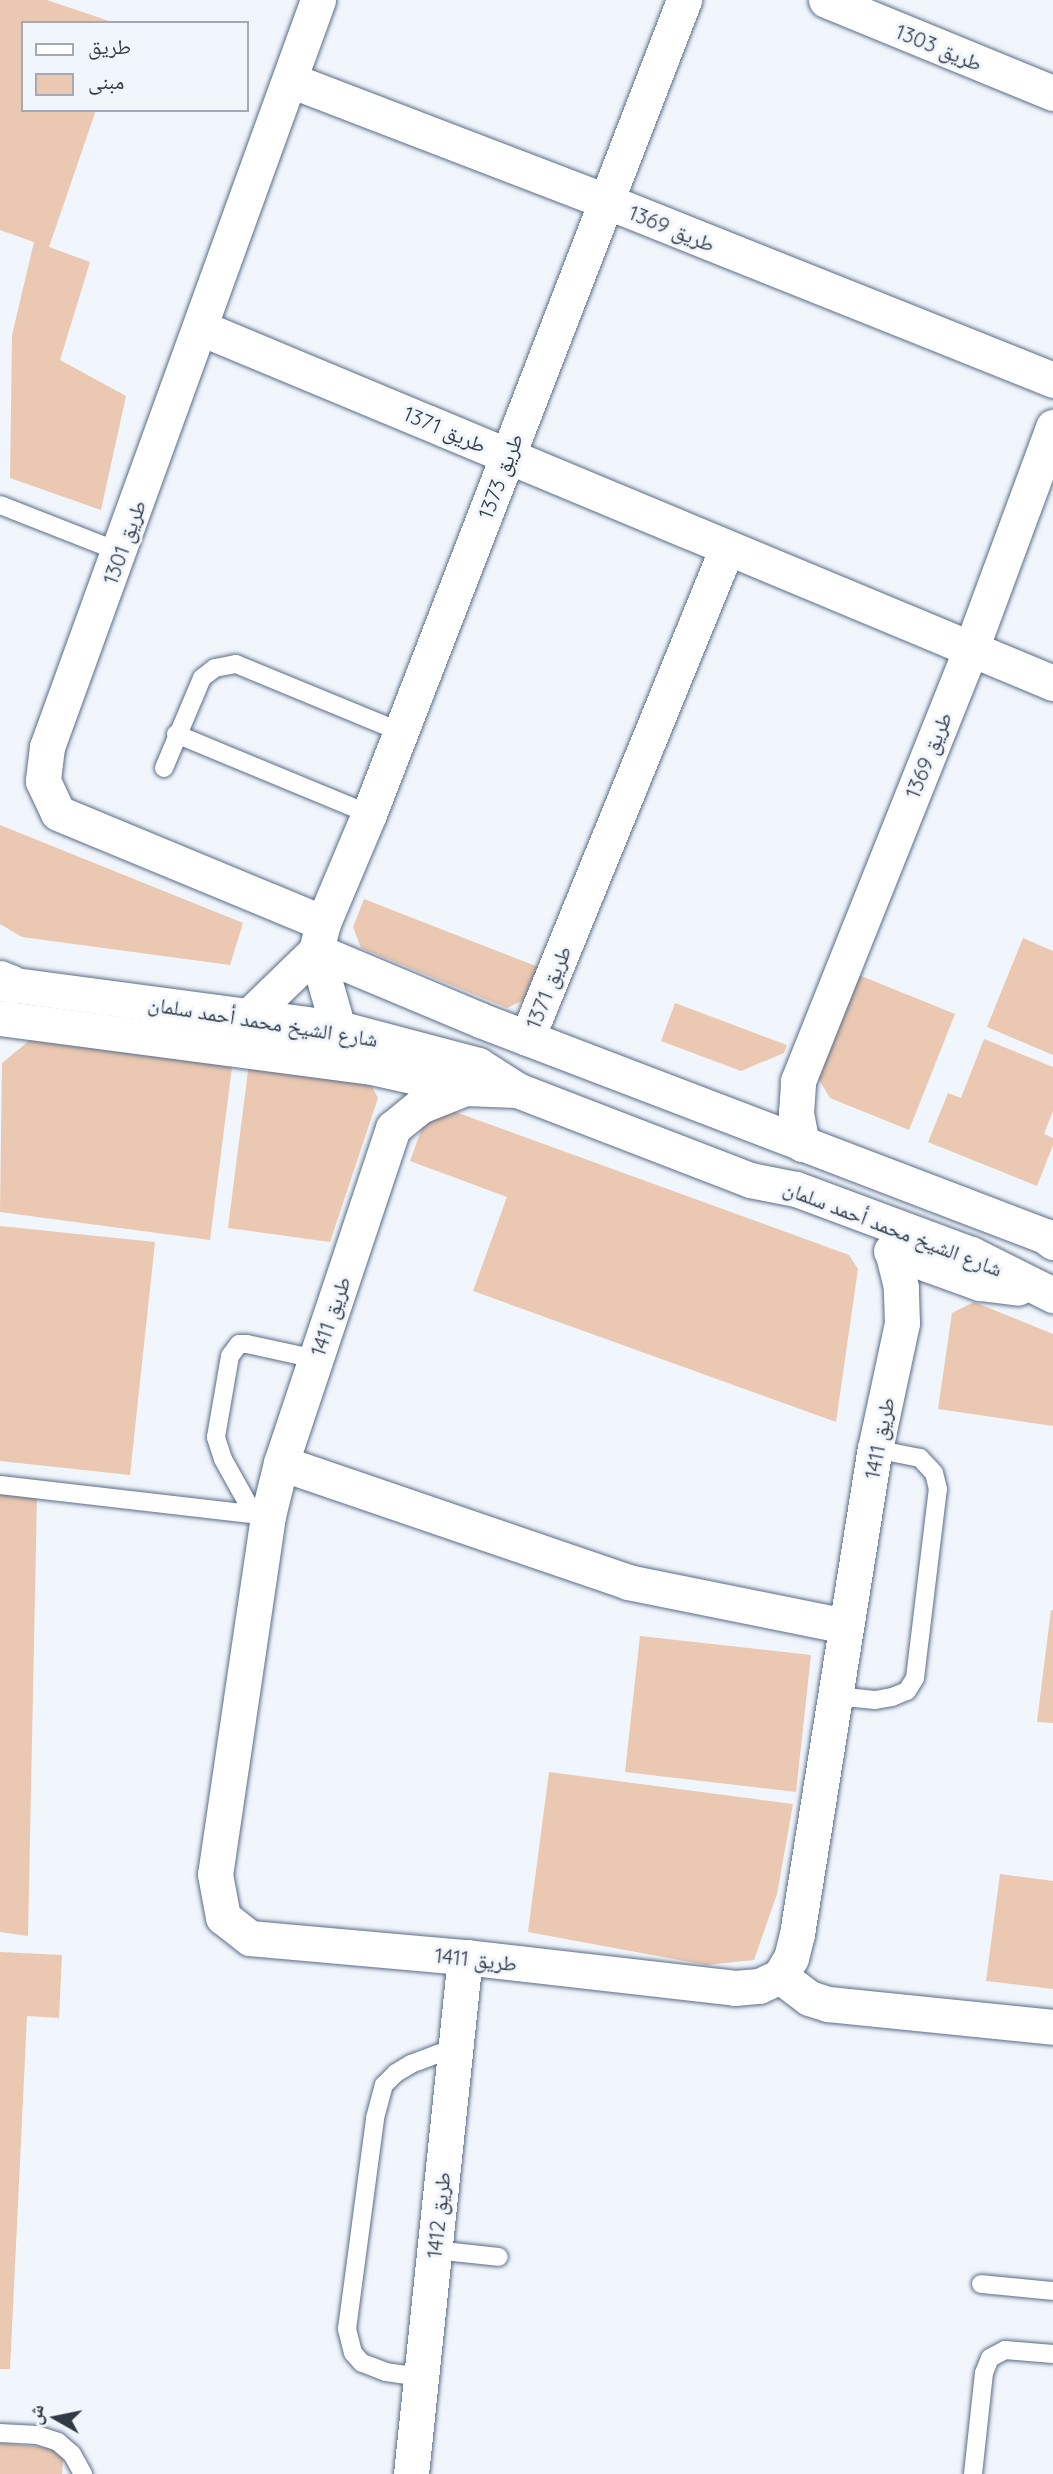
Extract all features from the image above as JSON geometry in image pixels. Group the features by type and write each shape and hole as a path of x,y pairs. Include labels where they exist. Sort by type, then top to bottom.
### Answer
{"street":[{"name":"طريق 1301","path":"318,0 120,552 47,747 43,781 58,813 320,937 480,1020 1050,1239"},
{"name":"طريق 1373","path":"320,937 684,0"},
{"name":"طريق 1303","path":"826,0 1053,93"},
{"name":"طريق 1369","path":"290,80 606,201 1053,380"},
{"name":"طريق 1371","path":"201,328 1053,683"},
{"name":"طريق 1369","path":"802,1144 796,1113 798,1082 971,649 1053,427"},
{"name":"طريق 1371","path":"527,1038 727,548"},
{"path":"248,1016 320,937"},
{"path":"320,937 338,1028"},
{"name":"شارع الشيخ محمد أحمد سلمان","path":"2,991 338,1028 478,1065 517,1090 750,1180 796,1189 932,1253 964,1279 997,1287 1042,1291"},
{"name":"شارع الشيخ محمد أحمد سلمان","path":"2,991 465,1088 517,1090"},
{"path":"412,1046 431,1033 480,1020"},
{"path":"367,1066 388,1102 393,1128 420,1106 465,1088"},
{"name":"طريق 1369","path":"743,1121 774,1106 798,1082"},
{"name":"طريق 1411","path":"393,1128 281,1463 261,1515 215,1874 223,1917 250,1938 466,1957 735,1988 759,1986 779,1976 791,1958 797,1934 876,1449 902,1323 901,1287 892,1251"},
{"name":"شارع الشيخ محمد أحمد سلمان","path":"750,1180 806,1216 892,1251 932,1253 1003,1268 1042,1291"},
{"path":"902,1323 929,1295 964,1279"},
{"path":"281,1463 628,1582 846,1626"},
{"name":"طريق 1412","path":"411,2474 466,1957"},
{"path":"779,1976 809,1998 828,2004 1053,2027"}],"lane":[{"path":"0,505 120,552"},
{"path":"164,768 176,734 202,678 215,668 236,664 401,732"},
{"path":"176,734 369,814"},
{"path":"261,1515 223,1459 216,1437 230,1356 239,1344 247,1344 316,1359"},
{"path":"835,1696 875,1700 892,1697 907,1692 915,1678 938,1489 934,1473 920,1458 876,1449"},
{"path":"0,1485 261,1515"},
{"path":"421,2377 386,2372 362,2363 353,2353 347,2329 375,2118 384,2085 396,2073 411,2064 456,2046"},
{"path":"434,2250 499,2257"},
{"path":"981,2284 1053,2291"},
{"path":"973,2474 984,2373 990,2358 1005,2350 1053,2354"},
{"path":"0,2433 37,2435 58,2442 72,2454 83,2474"}],"building":[{"path":"0,0 47,0 109,21 21,21 21,112 95,112 49,247 90,262 60,360 126,396 101,510 10,478 12,335 34,242 0,230"},
{"path":"0,825 243,923 230,965 22,937 0,924"},
{"path":"364,899 541,968 530,997 507,1008 361,948 353,927"},
{"path":"1023,938 1053,951 1053,1055 987,1027"},
{"path":"854,973 955,1014 909,1130 830,1098 815,1073"},
{"path":"675,1003 787,1045 784,1053 741,1071 661,1041"},
{"path":"984,1039 1053,1067 1053,1111 1044,1134 1053,1138 1053,1145 1037,1186 928,1142 948,1093 961,1098"},
{"path":"30,1040 232,1067 210,1240 0,1212 2,1063"},
{"path":"250,1055 365,1073 378,1098 330,1242 228,1228"},
{"path":"431,1103 849,1255 858,1269 836,1422 473,1291 507,1197 410,1161"},
{"path":"0,1226 155,1242 130,1475 0,1461"},
{"path":"974,1302 1053,1334 1053,1426 938,1409 952,1313"},
{"path":"0,1492 37,1496 28,1936 0,1932"},
{"path":"1053,1610 1053,1723 1037,1722"},
{"path":"640,1636 811,1655 796,1792 625,1772"},
{"path":"549,1772 793,1804 777,1894 754,1960 706,1965 528,1932"},
{"path":"1000,1874 1053,1881 1053,1989 986,1981"},
{"path":"0,1952 62,1955 59,2018 27,2016 10,2369 0,2369"},
{"path":"0,2443 64,2449 62,2474 0,2474"}]}
